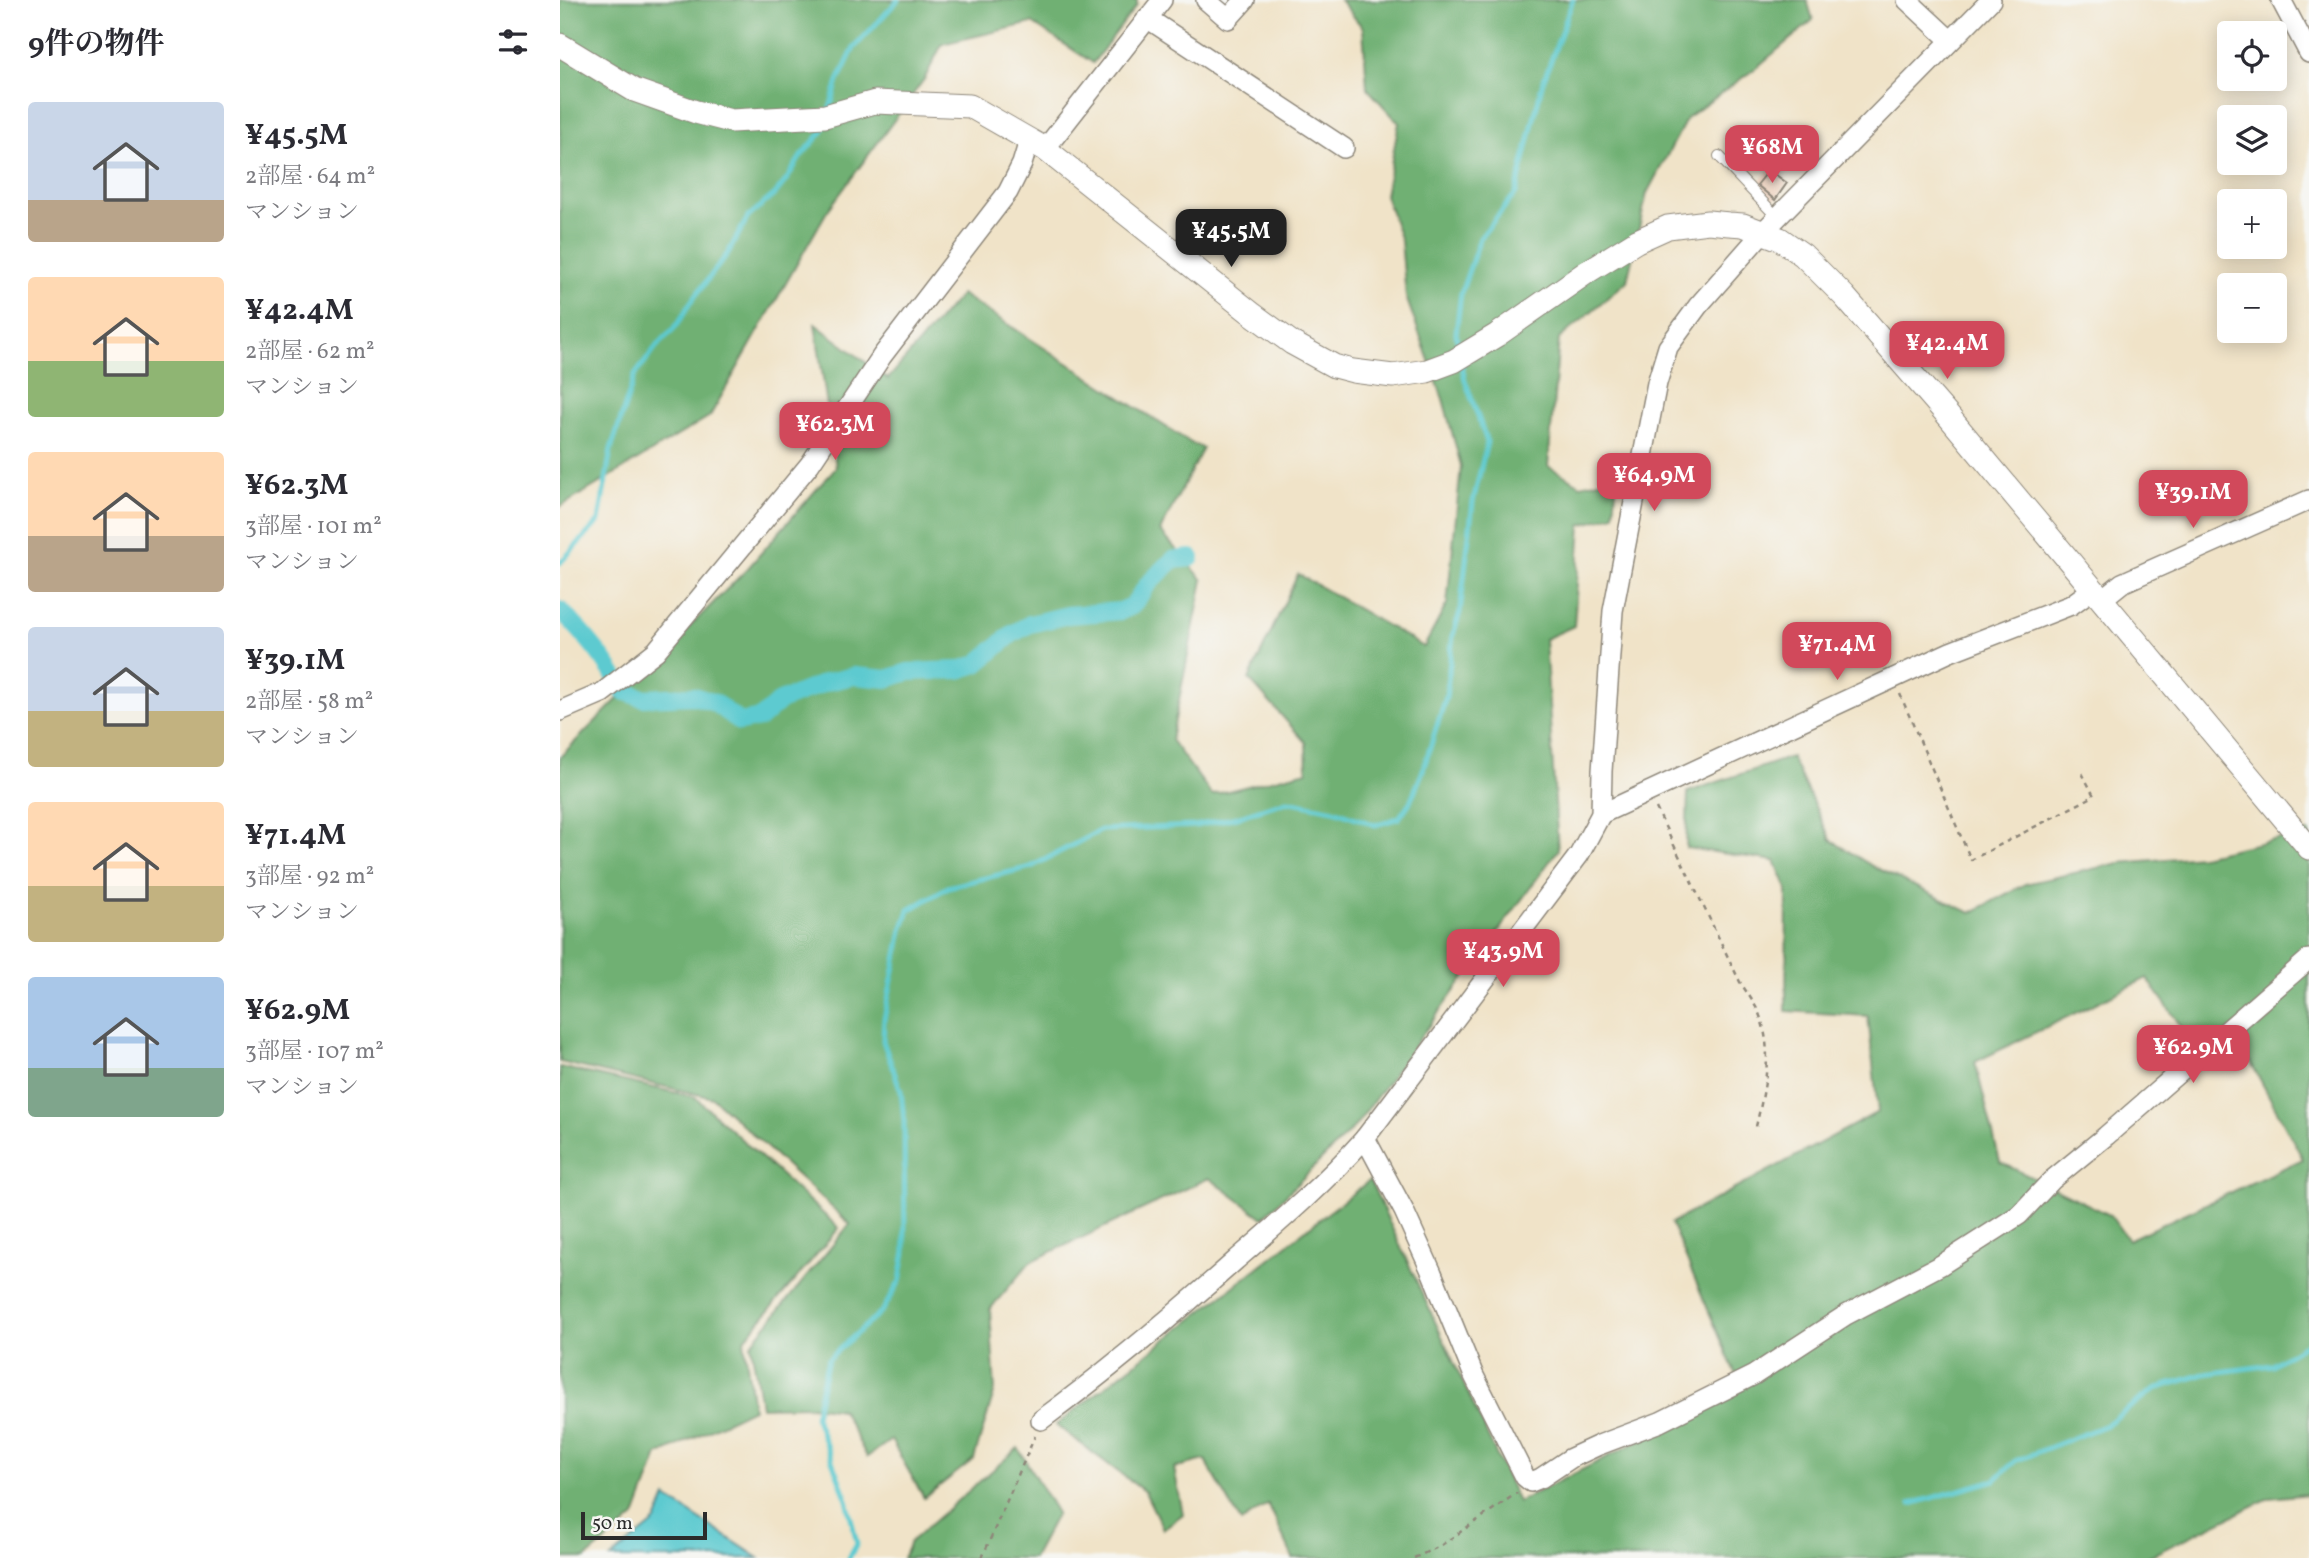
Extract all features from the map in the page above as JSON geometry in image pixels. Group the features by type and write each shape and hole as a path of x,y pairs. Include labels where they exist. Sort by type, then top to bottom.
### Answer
{"street":[{"path":"560,710 603,693 656,651 684,618 810,464 882,356 1008,192 1022,164 1162,0"},
{"path":"1206,0 1228,19 1245,0"},
{"path":"1907,0 1950,40"},
{"path":"1041,1420 1086,1387 1213,1281 1332,1175 1365,1138 1579,855 1601,814 1613,611 1657,383 1668,347 1698,306 1770,225 1990,0"},
{"path":"2281,0 2309,53"},
{"path":"1147,18 1344,148"},
{"path":"560,45 634,90 731,121 825,116 875,102 970,106 1037,145 1251,313 1315,356 1334,366 1370,373 1394,376 1427,371 1454,361 1476,349 1587,272 1655,232 1685,224 1708,222 1770,225"},
{"path":"1770,225 1780,239 1803,255 1844,296 1950,418 2309,848"},
{"path":"1601,814 1950,652 2098,594 2309,500"},
{"path":"1365,1138 1415,1236 1474,1376 1525,1477 1531,1482 1599,1445 1660,1422 1754,1374 1846,1315 1941,1265 2019,1215 2052,1180 2309,959"}],"lane":[{"path":"1719,156 1770,225"}],"path":[{"path":"1893,678 1971,860 2094,796 2080,769"},
{"path":"1651,791 1664,826 1764,1027 1768,1048 1767,1076 1755,1131"},
{"path":"982,1558 1041,1420"},
{"path":"1414,1558 1440,1546 1531,1482"}],"green space":[{"path":"560,0 1137,0 1137,5 1093,63 1032,23 942,44 925,78 826,213 710,416 560,507"},
{"path":"1340,0 1807,0 1813,20 1756,68 1687,118 1647,193 1627,281 1559,339 1548,466 1581,485 1617,477 1614,515 1581,525 1574,626 1545,639 1558,850 1356,1125 1263,1218 1209,1178 1030,1262 990,1309 995,1390 974,1459 924,1498 891,1440 867,1457 842,1410 811,1406 761,1407 751,1344 850,1224 713,1098 560,1062 560,757 748,568 836,467 815,324 888,379 961,294 1191,443 1203,448 1160,531 1203,580 1171,740 1212,795 1307,771 1306,743 1249,679 1298,574 1424,647 1447,604 1461,466 1443,399 1406,297 1401,241 1385,195 1399,123 1367,88 1363,28"},
{"path":"1791,757 1831,840 1872,866 1971,913 2025,884 2119,863 2201,856 2309,832 2309,1494 2269,1498 2146,1558 1293,1558 1268,1504 1241,1522 1205,1460 1174,1468 1183,1514 1163,1529 1145,1492 1056,1425 1370,1180 1518,1502 1742,1389 1671,1223 1878,1112 1868,1016 1786,1011 1787,888 1775,861 1686,848 1688,792","holes":["2147,978 2188,1036 2242,1046 2303,1159 2128,1240 2110,1215 2000,1162 1975,1062"]},
{"path":"560,1067 695,1097 839,1228 744,1340 753,1409 658,1455 635,1517 586,1558 560,1558"},
{"path":"1018,1448 1057,1513 1033,1558 903,1558 910,1542"}],"water":[{"path":"666,1497 759,1558 611,1558 656,1521"}],"building":[{"path":"1769,170 1787,183 1775,200 1757,185"}],"waterway":[{"path":"830,108 838,81 854,48 898,0"},
{"path":"1459,352 1456,333 1461,293 1480,238 1516,193 1542,85 1573,0"},
{"path":"560,563 599,521 611,449 635,375 678,324 690,303 728,253 748,217 775,194 801,156 822,132 825,124"},
{"path":"849,1558 857,1544 847,1500 815,1416 828,1359 883,1310 900,1281 905,1251 904,1121 901,1091 883,1041 884,1019 902,930 909,910 948,887 1031,867 1101,830 1195,826 1237,817 1287,801 1334,810 1375,825 1399,818 1410,802 1422,773 1446,697 1453,635 1460,612 1473,502 1487,442 1461,362"},
{"path":"560,610 595,648 623,691 643,698 694,696 715,703 740,722 761,718 780,701 827,682 854,676 887,679 908,672 959,670 977,664 1012,634 1030,624 1068,615 1121,611 1132,606 1148,584 1173,560 1191,558"},
{"path":"1911,1504 1995,1480 2015,1461 2106,1425 2155,1389 2204,1374 2272,1365 2309,1342"}]}
